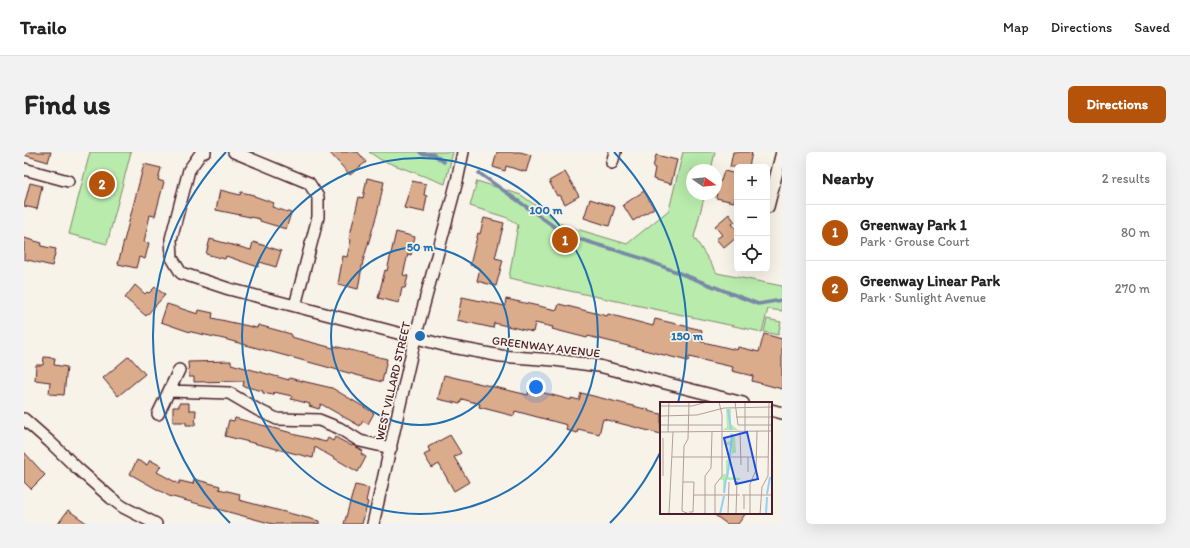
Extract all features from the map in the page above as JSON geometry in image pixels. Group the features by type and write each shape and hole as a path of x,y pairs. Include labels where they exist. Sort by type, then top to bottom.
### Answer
{"street":[{"name":"GREENWAY AVENUE","path":"205,152 201,153 189,170 171,239 172,258 182,273 229,289 447,346 501,356 554,360 599,366 739,402"},
{"path":"234,152 309,183 318,197 318,217 295,306"},
{"name":"WEST VILLARD STREET","path":"373,524 415,338 463,152"},
{"path":"770,200 782,152"},
{"path":"24,169 68,181"},
{"path":"158,414 179,370"},
{"path":"169,391 229,393 277,419 319,420 339,428 360,441 391,448"},
{"path":"772,410 782,413"},
{"path":"24,419 111,498 123,507 156,524"}],"green space":[{"path":"90,152 131,152 107,244 69,234"},
{"path":"369,152 453,152 445,184 381,160"},
{"path":"683,152 715,152 712,164 686,164 686,200 703,200 694,237 717,273 782,286 782,311 768,309 762,332 509,278 518,225 508,218 470,206 477,181 521,195 563,225 627,244 669,210"},
{"path":"767,319 781,322 778,335 764,332"}],"building":[{"path":"24,152 51,152 48,162 24,155"},
{"path":"329,152 358,152 366,162 350,175"},
{"path":"497,152 520,152 531,155 526,172 506,166 505,171 493,167"},
{"path":"733,152 752,152 750,164 734,164 734,167 730,167"},
{"path":"656,155 677,160 671,184 653,179 655,168 653,167"},
{"path":"144,164 161,168 158,180 164,182 155,216 150,215 144,242 149,243 145,259 139,257 136,268 118,264"},
{"path":"724,171 734,173 734,202 722,199 722,178"},
{"path":"565,172 579,196 565,204 560,195 557,196 549,181"},
{"path":"367,178 384,182 377,214 363,261 358,289 338,284 343,256 347,257 351,240 349,239 359,197 363,198"},
{"path":"412,181 426,184 424,195 427,196 424,212 404,208"},
{"path":"30,183 42,186 37,209 24,206"},
{"path":"220,190 240,195 241,192 254,195 274,203 272,207 291,213 286,229 260,221 260,219 216,210"},
{"path":"644,191 654,208 633,221 623,205"},
{"path":"590,199 615,207 609,226 584,218"},
{"path":"729,214 734,221 732,224 734,226 734,240 724,248 716,239 722,235 715,226"},
{"path":"484,218 504,223 495,258 503,260 496,286 477,281 480,268 470,265 478,233 480,234"},
{"path":"396,232 415,237 411,255 408,254 403,275 408,276 405,288 402,288 399,303 378,298 385,270 387,271"},
{"path":"24,238 42,243 41,246 56,249 52,266 24,259"},
{"path":"210,239 251,250 253,242 281,251 276,267 260,262 258,267 226,256 225,259 206,254"},
{"path":"135,285 145,294 147,292 149,293 155,287 165,295 146,316 125,298"},
{"path":"462,297 505,306 506,299 557,310 559,304 607,316 608,314 653,326 655,319 702,330 699,341 737,350 738,347 759,352 764,334 782,339 782,389 752,381 753,376 732,371 733,367 689,357 688,361 588,336 587,338 535,323 533,332 494,323 493,328 457,320"},
{"path":"167,304 198,314 199,310 213,313 212,318 257,328 258,325 291,334 291,337 333,348 334,346 387,359 382,382 224,339 187,331 161,322"},
{"path":"129,356 145,374 118,396 103,378"},
{"path":"44,357 55,358 54,365 67,367 64,395 49,394 50,382 35,380 36,365 43,365"},
{"path":"231,361 231,364 289,380 289,378 332,388 374,413 368,424 363,421 360,426 321,404 319,409 309,406 310,404 291,399 292,396 274,392 273,395 263,393 263,391 243,386 244,381 194,382 194,377 189,377 188,362"},
{"path":"444,375 528,395 529,389 571,400 571,398 579,400 581,393 660,414 660,434 603,419 599,434 578,429 577,433 566,430 567,425 515,411 514,416 479,407 480,404 462,399 460,404 438,399"},
{"path":"179,403 189,403 189,410 196,410 195,425 186,425 186,422 173,422 173,407 179,407"},
{"path":"235,418 326,442 328,438 333,441 335,437 363,451 361,454 366,457 358,472 315,447 313,458 225,436 229,420 234,421"},
{"path":"450,435 461,453 454,457 469,482 454,491 439,464 432,468 424,455 430,452 428,447"},
{"path":"24,452 45,475 31,489 24,482"},
{"path":"137,460 147,465 150,460 161,466 157,472 179,484 180,481 193,484 194,479 220,486 219,489 240,494 239,500 319,521 319,524 273,524 169,496 130,474"},
{"path":"355,485 369,488 366,501 368,502 362,524 344,524"},
{"path":"68,510 88,524 58,524"},
{"path":"713,514 745,514 738,524 727,524"}],"waterway":[{"path":"420,152 422,154 433,154 444,162"},
{"path":"479,173 566,235 641,258 758,304 782,300"}],"place":[{"name":"Greenway Linear Park","path":"102,184"},
{"name":"Greenway Park 1","path":"565,240"}]}
